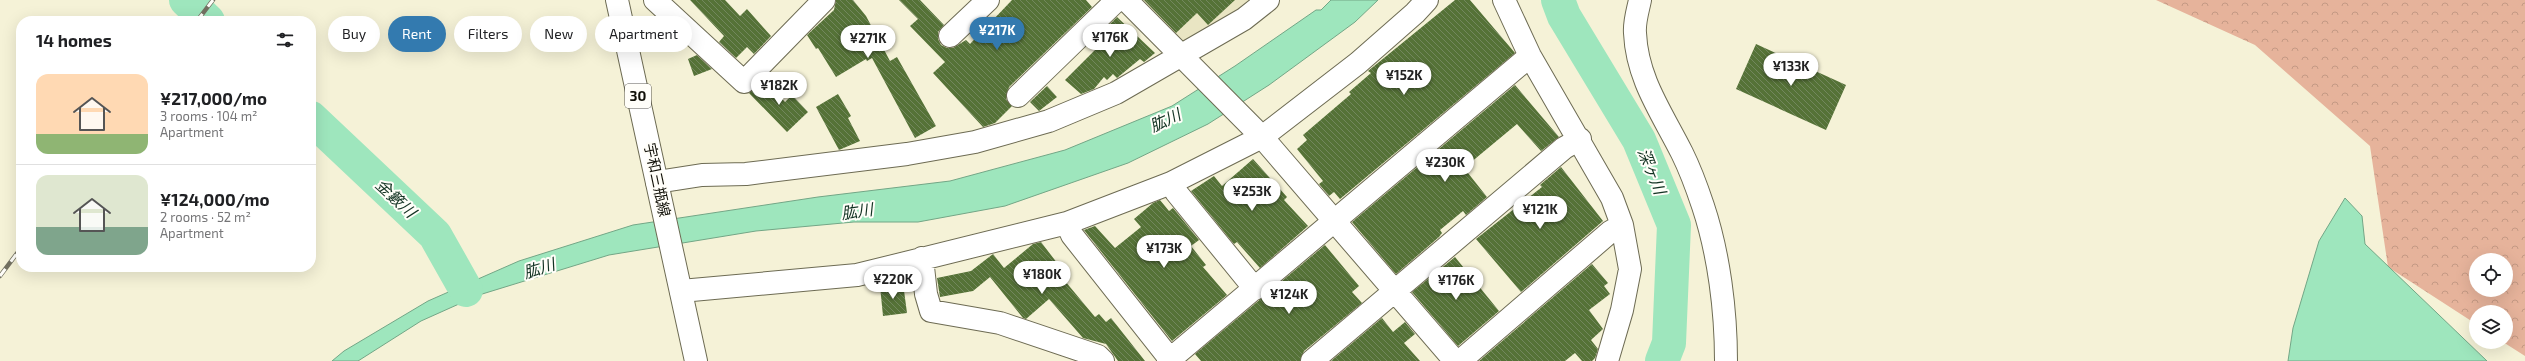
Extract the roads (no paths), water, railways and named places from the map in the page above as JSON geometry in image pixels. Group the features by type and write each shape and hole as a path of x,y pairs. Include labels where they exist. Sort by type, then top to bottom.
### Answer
{"street":[{"name":"宇和三瓶線","path":"617,0 696,361"},
{"path":"656,0 744,82 824,0"},
{"path":"1018,96 1117,0"},
{"path":"1126,0 1262,138 1396,290 1455,361"},
{"path":"658,187 702,175 746,174 907,154 975,142 1056,119 1116,93 1183,59 1244,19 1268,0"},
{"path":"680,284 857,275 922,258 1000,242 1067,223 1171,183 1262,138 1358,63 1415,13 1427,0"},
{"path":"1504,0 1530,56 1580,139 1612,198 1622,225 1630,269 1622,310 1607,361"},
{"path":"1640,0 1635,32 1640,68 1650,95 1682,153 1703,207 1720,281 1726,333 1726,361"},
{"path":"950,36 979,3"},
{"path":"1067,223 1072,235 1169,360 1530,56"},
{"path":"1312,361 1564,148 1580,139"},
{"path":"1171,183 1176,192 1254,289"},
{"path":"1460,361 1604,237 1622,225"},
{"path":"922,258 926,294 932,311 1000,323 1098,356 1103,361"}],"water":[{"name":"肱川","path":"1331,0 1378,0 1355,22 1269,85 1208,124 1128,163 1005,206 918,222 854,222 756,231 609,255 479,295 421,321 358,361 332,361 344,351 428,301 519,261 633,225 818,197 950,181 1065,150 1172,106 1235,66 1316,10 1321,10"},
{"path":"2345,198 2362,216 2365,244 2469,344 2469,349 2474,349 2487,361 2288,361 2293,328 2319,241"}],"waterway":[{"name":"金籔川","path":"186,0 203,16"},
{"name":"深ヶ川","path":"1558,0 1564,16 1639,140 1674,225 1669,343 1662,361"},
{"name":"金籔川","path":"316,123 435,235 466,290"}],"railway":[{"path":"201,16 213,0"},
{"path":"0,276 16,255"}]}
